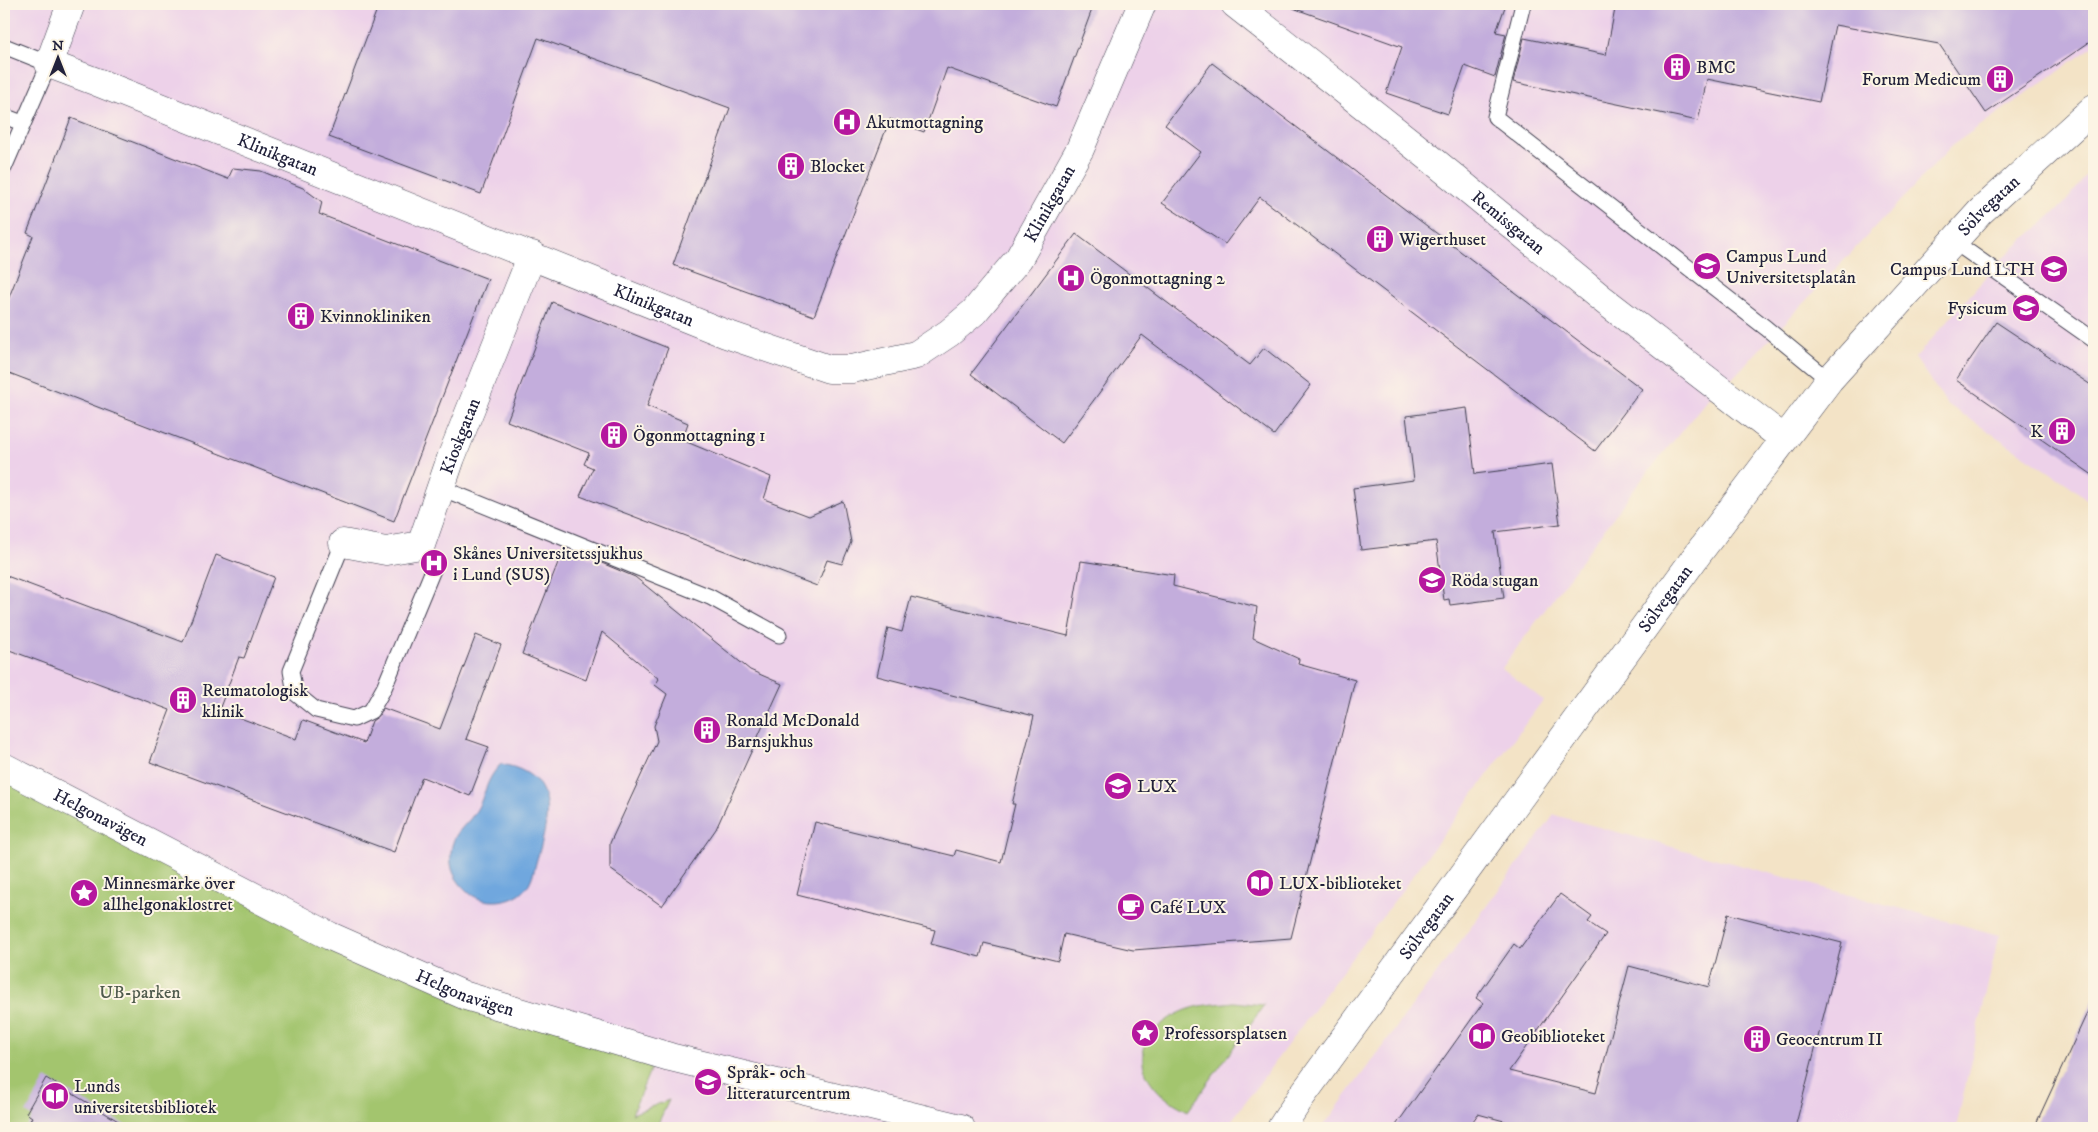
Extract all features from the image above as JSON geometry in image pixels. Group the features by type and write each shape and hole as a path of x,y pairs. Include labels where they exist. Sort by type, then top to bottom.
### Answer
{"street":[{"path":"49,64 71,4"},
{"name":"Klinikgatan","path":"49,64 532,255 726,334 829,369 852,369 875,366 916,355 949,333 974,312 1018,258 1080,149 1142,4"},
{"name":"Remissgatan","path":"1235,4 1430,158 1601,298 1784,440"},
{"name":"Sölvegatan","path":"1281,1128 1301,1097 1692,563 1829,380 1980,212 2094,108"},
{"name":"Kioskgatan","path":"420,545 440,488 532,255"},
{"path":"343,543 386,551 420,545"},
{"name":"Helgonavägen","path":"4,767 330,936 466,996 663,1055 961,1128"}],"lane":[{"path":"1523,4 1495,117 1766,328 1829,380"},
{"name":"Klinikgatan","path":"4,46 49,64"},
{"path":"4,168 49,64"},
{"path":"4,116 22,123"},
{"path":"1953,241 2094,340"},
{"path":"440,488 710,597 779,635"},
{"path":"343,543 291,671 295,693 316,710 354,719 371,711 384,688 435,565 420,545"}],"shaded area":[{"name":"Skånes Universitetssjukhus i Lund (SUS)","path":"4,4 2094,4 2094,46 1954,144 1723,388 1719,385 1631,493 1502,668 1543,700 1226,1128 626,1128 657,1053 466,996 4,767"},
{"name":"Fysicum","path":"2094,171 2094,505 2069,485 1947,404 1915,358 2003,258 2064,204 2087,175"},
{"path":"1554,815 1999,935 1956,1128 1322,1128"}],"green space":[{"name":"UB-parken","path":"4,767 330,936 657,1053 632,1114 669,1100 656,1128 4,1128"},
{"path":"1234,1002 1264,1005 1188,1111 1161,1094 1146,1073 1143,1061 1148,1039 1165,1021 1177,1014 1200,1006"}],"water":[{"path":"501,764 519,769 532,777 540,786 545,798 547,811 534,872 526,888 521,893 506,900 490,901 474,896 460,883 452,869 451,852 454,840 478,808 491,777"}],"building":[{"name":"Blocket","path":"379,4 1094,4 1056,107 947,68 924,132 890,119 814,316 673,265 730,108 538,38 481,194 329,137"},
{"path":"1294,4 1506,4 1496,32 1506,34 1495,77 1465,66 1448,114 1386,93 1402,47 1293,8"},
{"name":"BMC","path":"1616,4 2094,4 2094,39 1986,113 1939,44 1835,25 1819,102 1707,79 1698,121 1513,82 1524,38 1606,55"},
{"name":"Wigerthuset","path":"1212,63 1642,389 1595,451 1260,197 1225,244 1162,203 1201,152 1165,125"},
{"name":"Kvinnokliniken","path":"71,118 228,179 233,168 261,171 303,188 322,202 319,214 488,279 394,521 4,371 4,310 33,236 27,233"},
{"name":"Ögonmottagning 2","path":"1076,234 1250,365 1264,348 1311,385 1274,435 1142,335 1062,443 971,374"},
{"name":"Ögonmottagning 1","path":"552,302 668,348 647,406 688,423 682,440 771,477 764,499 809,516 843,501 851,542 842,564 827,560 817,586 580,496 593,468 584,464 589,453 507,421"},
{"name":"K","path":"1996,322 2094,387 2094,476 1956,380"},
{"path":"1467,408 1475,474 1552,464 1560,524 1495,532 1504,598 1450,605 1449,599 1444,600 1436,541 1361,550 1353,488 1414,480 1406,416"},
{"name":"Ronald McDonald Barnsjukhus","path":"563,550 585,556 635,577 750,670 782,684 716,829 662,906 610,869 610,843 657,741 654,726 667,694 655,685 659,679 602,632 586,680 522,654"},
{"name":"Reumatologisk klinik","path":"216,555 274,577 244,658 239,657 219,710 296,739 303,720 364,743 372,721 379,716 383,708 440,729 476,635 501,645 466,739 489,747 470,796 422,777 394,852 150,762 170,710 4,648 4,575 183,642"},
{"path":"1081,561 1174,575 1173,586 1257,607 1253,638 1299,659 1298,664 1355,680 1291,938 1133,950 1064,934 1058,961 984,943 980,957 931,944 935,930 797,895 815,822 954,856 956,850 1001,862 1015,804 1012,804 1034,716 877,676 888,628 902,632 911,597 1068,636"},
{"name":"Geocentrum II","path":"1560,894 1592,917 1588,922 1606,934 1509,1071 1596,1093 1629,966 1709,987 1728,914 1842,943 1795,1128 1530,1128 1478,1114 1468,1128 1394,1128 1483,1003 1476,998 1514,944 1520,949"},
{"path":"2094,998 2094,1117 2089,1128 2034,1128"},
{"name":"Lunds universitetsbibliotek","path":"46,1078 130,1128 26,1128 32,1117 26,1113"}],"place":[{"name":"BMC","path":"1677,67"},
{"name":"Forum Medicum","path":"2000,79"},
{"name":"Akutmottagning","path":"847,122"},
{"name":"Blocket","path":"791,166"},
{"name":"Wigerthuset","path":"1380,239"},
{"name":"Campus Lund Universitetsplatån","path":"1707,266"},
{"name":"Campus Lund LTH","path":"2054,269"},
{"name":"Ögonmottagning 2","path":"1071,278"},
{"name":"Fysicum","path":"2026,308"},
{"name":"Kvinnokliniken","path":"301,316"},
{"name":"K","path":"2062,431"},
{"name":"Ögonmottagning 1","path":"614,435"},
{"name":"Skånes Universitetssjukhus i Lund (SUS)","path":"434,563"},
{"name":"Röda stugan","path":"1432,580"},
{"name":"Reumatologisk klinik","path":"183,700"},
{"name":"Ronald McDonald Barnsjukhus","path":"707,730"},
{"name":"LUX","path":"1118,786"},
{"name":"LUX-biblioteket","path":"1260,883"},
{"name":"Minnesmärke över allhelgonaklostret","path":"84,893"},
{"name":"Café LUX","path":"1131,907"},
{"name":"Professorsplatsen","path":"1145,1033"},
{"name":"Geobiblioteket","path":"1482,1036"},
{"name":"Geocentrum II","path":"1757,1039"},
{"name":"Språk- och litteraturcentrum","path":"708,1082"},
{"name":"Lunds universitetsbibliotek","path":"55,1096"}]}
